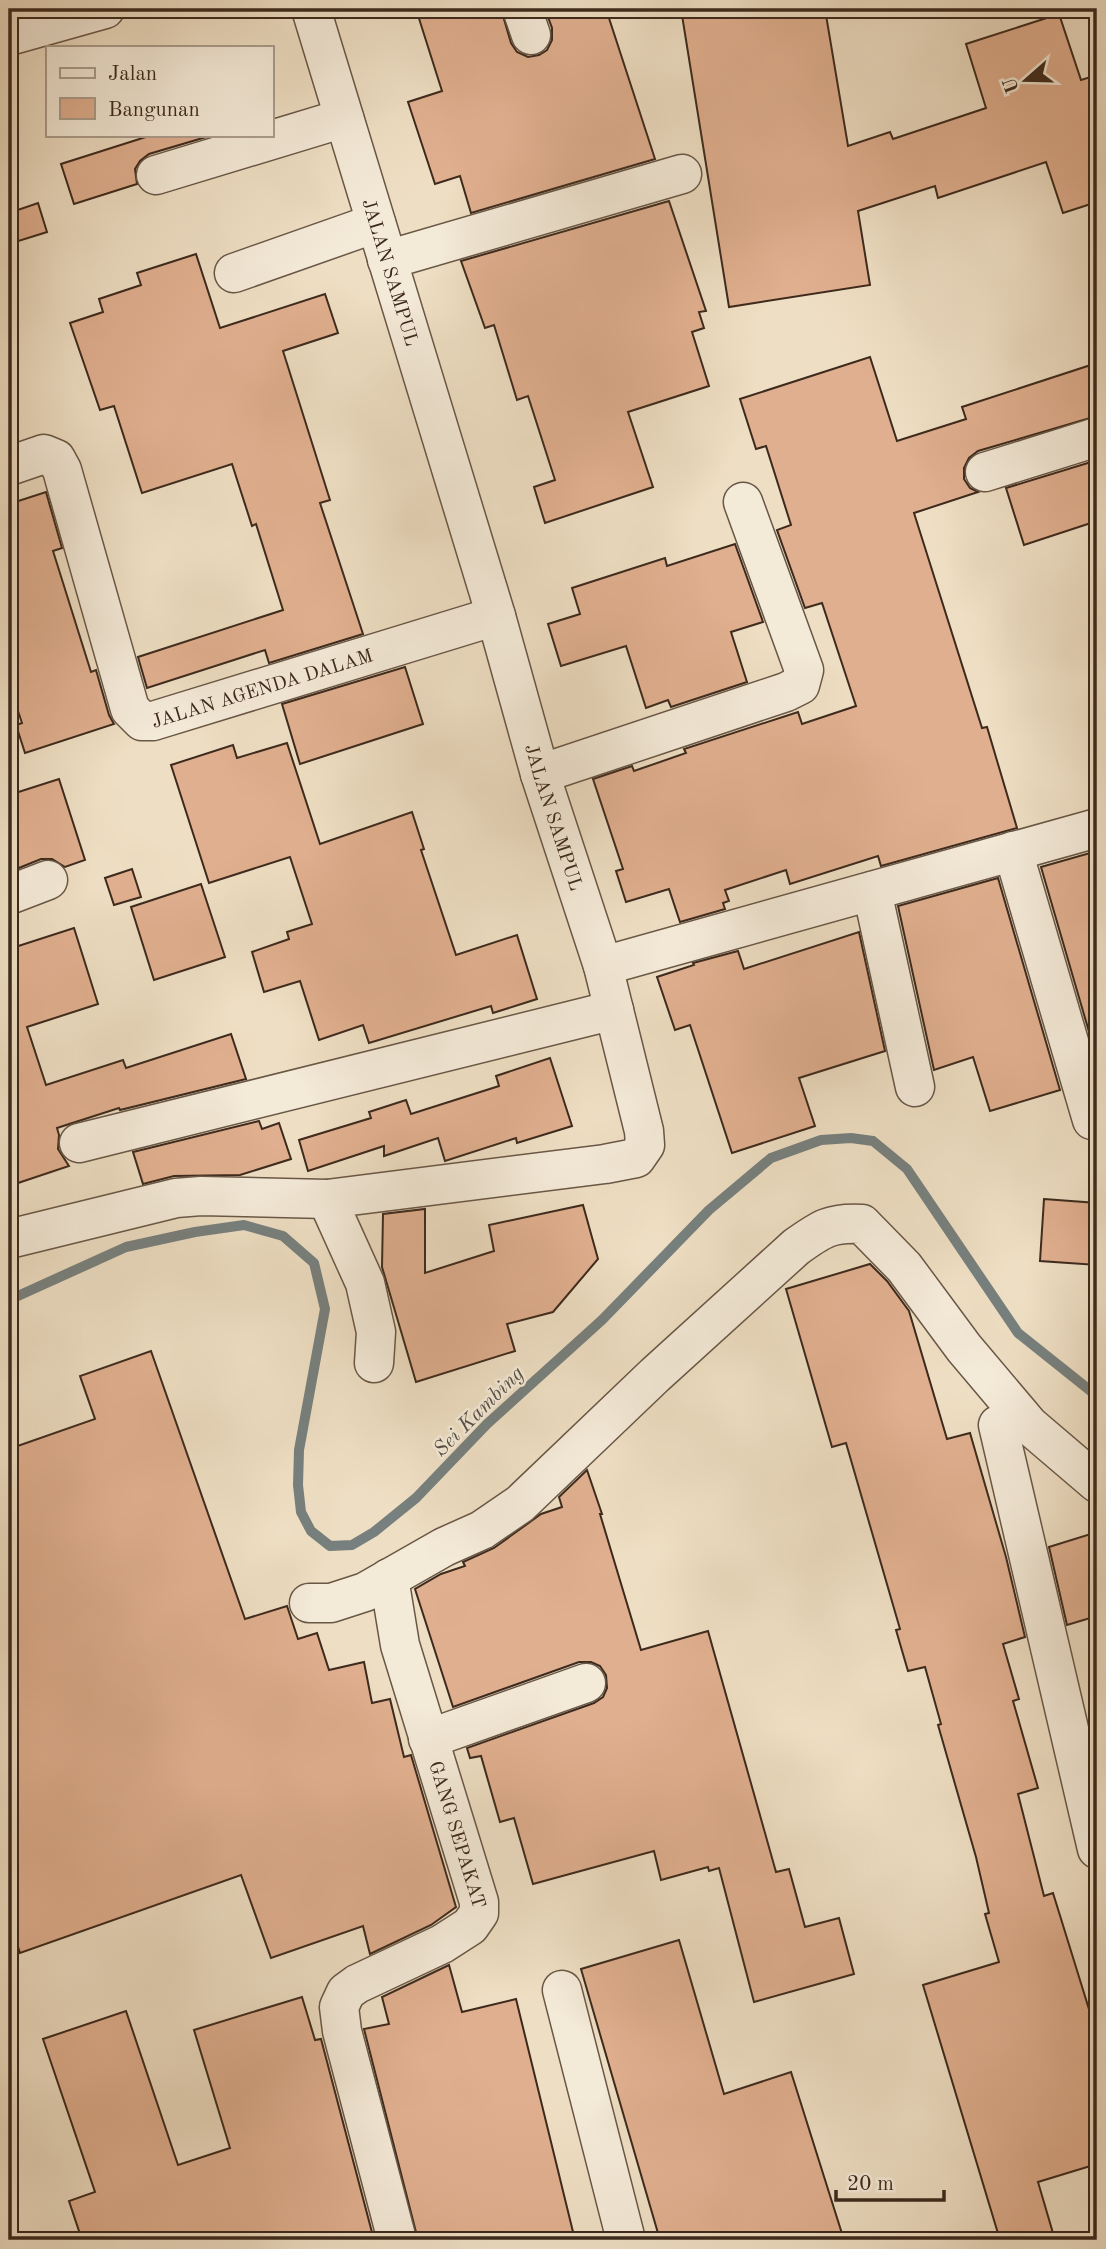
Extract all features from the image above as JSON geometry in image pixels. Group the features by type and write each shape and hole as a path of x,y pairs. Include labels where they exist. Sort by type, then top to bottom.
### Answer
{"street":[{"path":"9,36 105,9"},
{"name":"JALAN SAMPUL","path":"311,9 496,616 540,774 603,967 644,1131 645,1145 636,1158 605,1164 327,1199"},
{"path":"156,175 344,118"},
{"path":"387,260 682,174"},
{"path":"234,273 376,223"},
{"path":"985,472 1097,438"},
{"name":"JALAN AGENDA DALAM","path":"9,466 44,454 56,459 62,470 130,709 142,721 153,721 496,616"},
{"path":"540,774 800,685 804,670 743,502"},
{"path":"603,967 1097,828"},
{"path":"1013,851 1092,1120"},
{"path":"9,895 48,880"},
{"path":"872,891 915,1087"},
{"path":"79,1143 614,1010"},
{"path":"9,1239 176,1198 201,1196 327,1199 365,1283 376,1332 374,1363"},
{"path":"309,1603 331,1603 365,1592 482,1530 520,1504 655,1375 796,1247 821,1229 841,1223 862,1224 904,1268 964,1348 1029,1424 1097,1483"},
{"path":"998,1425 1097,1849"},
{"name":"GANG SEPAKAT","path":"389,1578 400,1645 479,1902 479,1913 470,1926 442,1944 357,1984 346,1992 339,2007 342,2031 397,2240"},
{"path":"428,1739 586,1683"},
{"path":"562,1990 626,2240"}],"building":[{"path":"416,9 501,9 511,43 517,52 528,57 547,50 552,40 552,28 545,9 606,9 655,159 471,213 460,176 435,184 408,102 442,91"},
{"path":"681,9 825,9 848,146 890,132 893,139 986,108 966,44 1059,14 1081,80 1097,75 1097,202 1063,213 1046,162 938,198 935,186 858,211 870,285 729,307"},
{"path":"149,136 210,136 149,154 135,169 137,184 74,204 61,164"},
{"path":"669,201 706,311 699,312 704,328 692,332 709,386 628,412 653,487 545,523 534,487 555,480 528,396 517,400 494,325 485,328 461,261"},
{"path":"38,203 47,232 9,244 9,213"},
{"path":"196,254 220,328 325,294 338,333 283,351 330,500 320,503 363,634 269,663 265,650 147,688 138,657 283,610 256,524 252,526 232,464 142,493 114,406 100,410 70,323 103,312 99,299 141,285 137,273"},
{"path":"870,357 897,441 966,419 962,407 1097,363 1097,416 978,451 969,458 964,468 964,479 970,488 978,492 914,513 982,728 987,727 1017,828 881,866 878,856 790,884 786,870 725,890 729,901 723,903 725,909 680,922 669,889 626,902 616,871 623,869 593,779 632,766 634,771 686,753 684,749 798,712 802,724 856,706 822,603 805,608 777,530 791,525 766,446 756,449 740,399"},
{"path":"1091,462 1097,480 1097,521 1024,545 1006,488"},
{"path":"46,492 62,548 53,551 91,672 96,670 114,724 25,753 16,725 22,723 9,684 9,504"},
{"path":"735,544 763,622 731,632 747,682 671,707 668,700 646,708 626,646 561,666 548,624 580,614 572,588 665,558 667,566"},
{"path":"405,667 423,724 300,764 282,704"},
{"path":"287,743 320,844 412,812 424,849 421,850 456,955 517,935 537,999 493,1013 491,1006 369,1043 363,1025 319,1040 300,981 264,992 252,952 289,939 287,932 312,924 290,857 209,883 171,765 233,745 237,758"},
{"path":"59,779 85,860 65,867 52,859 41,859 9,872 9,795"},
{"path":"1097,851 1097,1040 1092,1042 1041,867"},
{"path":"132,869 141,897 114,905 105,878"},
{"path":"998,878 1060,1090 990,1111 973,1057 934,1070 898,906"},
{"path":"201,884 225,957 154,980 131,907"},
{"path":"74,928 98,1004 27,1027 46,1085 123,1060 126,1068 231,1034 246,1079 120,1110 119,1108 57,1128 58,1149 69,1166 9,1186 9,949"},
{"path":"859,932 885,1051 799,1078 815,1126 732,1153 690,1025 675,1030 657,977 694,965 693,963 738,951 744,969"},
{"path":"550,1058 572,1126 517,1143 516,1138 445,1161 438,1138 384,1156 384,1146 308,1171 299,1140 371,1118 369,1112 406,1100 411,1114 499,1086 496,1076"},
{"path":"259,1121 262,1129 279,1123 291,1159 240,1175 174,1176 143,1184 133,1152"},
{"path":"1044,1199 1097,1203 1097,1265 1040,1261"},
{"path":"583,1205 598,1259 553,1312 507,1324 515,1351 416,1382 382,1267 383,1214 425,1209 425,1273 494,1251 489,1225"},
{"path":"870,1264 887,1281 909,1311 947,1439 970,1433 1006,1557 1025,1637 1003,1644 1019,1699 1013,1701 1038,1788 1018,1794 1044,1896 1053,1893 1097,2035 1097,2164 1038,2182 1055,2240 1000,2240 923,1985 999,1962 985,1914 989,1913 976,1857 938,1725 941,1724 925,1667 908,1671 896,1630 900,1629 846,1443 832,1447 786,1289"},
{"path":"151,1351 245,1619 287,1606 298,1639 317,1633 329,1670 364,1662 372,1703 390,1699 404,1757 411,1755 456,1907 431,1925 370,1954 363,1926 271,1958 241,1875 20,1953 9,1919 9,1449 95,1419 80,1376"},
{"path":"587,1470 641,1650 708,1631 776,1872 789,1869 805,1927 839,1918 854,1974 754,2002 719,1868 709,1871 708,1867 661,1880 654,1851 533,1884 514,1818 500,1822 481,1756 470,1758 467,1748 594,1703 603,1697 607,1688 606,1675 600,1666 591,1662 579,1662 453,1707 415,1589 441,1574 465,1566 463,1562 494,1548 541,1514 562,1507 559,1497"},
{"path":"1097,1532 1097,1616 1067,1625 1049,1547"},
{"path":"679,1940 724,2094 791,2072 844,2240 660,2240 581,1969"},
{"path":"449,1965 462,2012 516,1999 575,2240 418,2240 364,2029 389,2024 382,1997"},
{"path":"302,1997 315,2040 321,2039 374,2240 82,2240 69,2201 95,2192 43,2039 126,2011 178,2165 230,2148 194,2030"}],"waterway":[{"name":"Sei Kambing","path":"9,1300 126,1247 244,1225 283,1236 314,1263 325,1309 299,1450 298,1485 301,1512 311,1531 330,1546 352,1545 374,1532 416,1498 487,1424 602,1320 709,1210 771,1158 821,1140 851,1138 873,1141 907,1169 1018,1333 1097,1396"}]}
